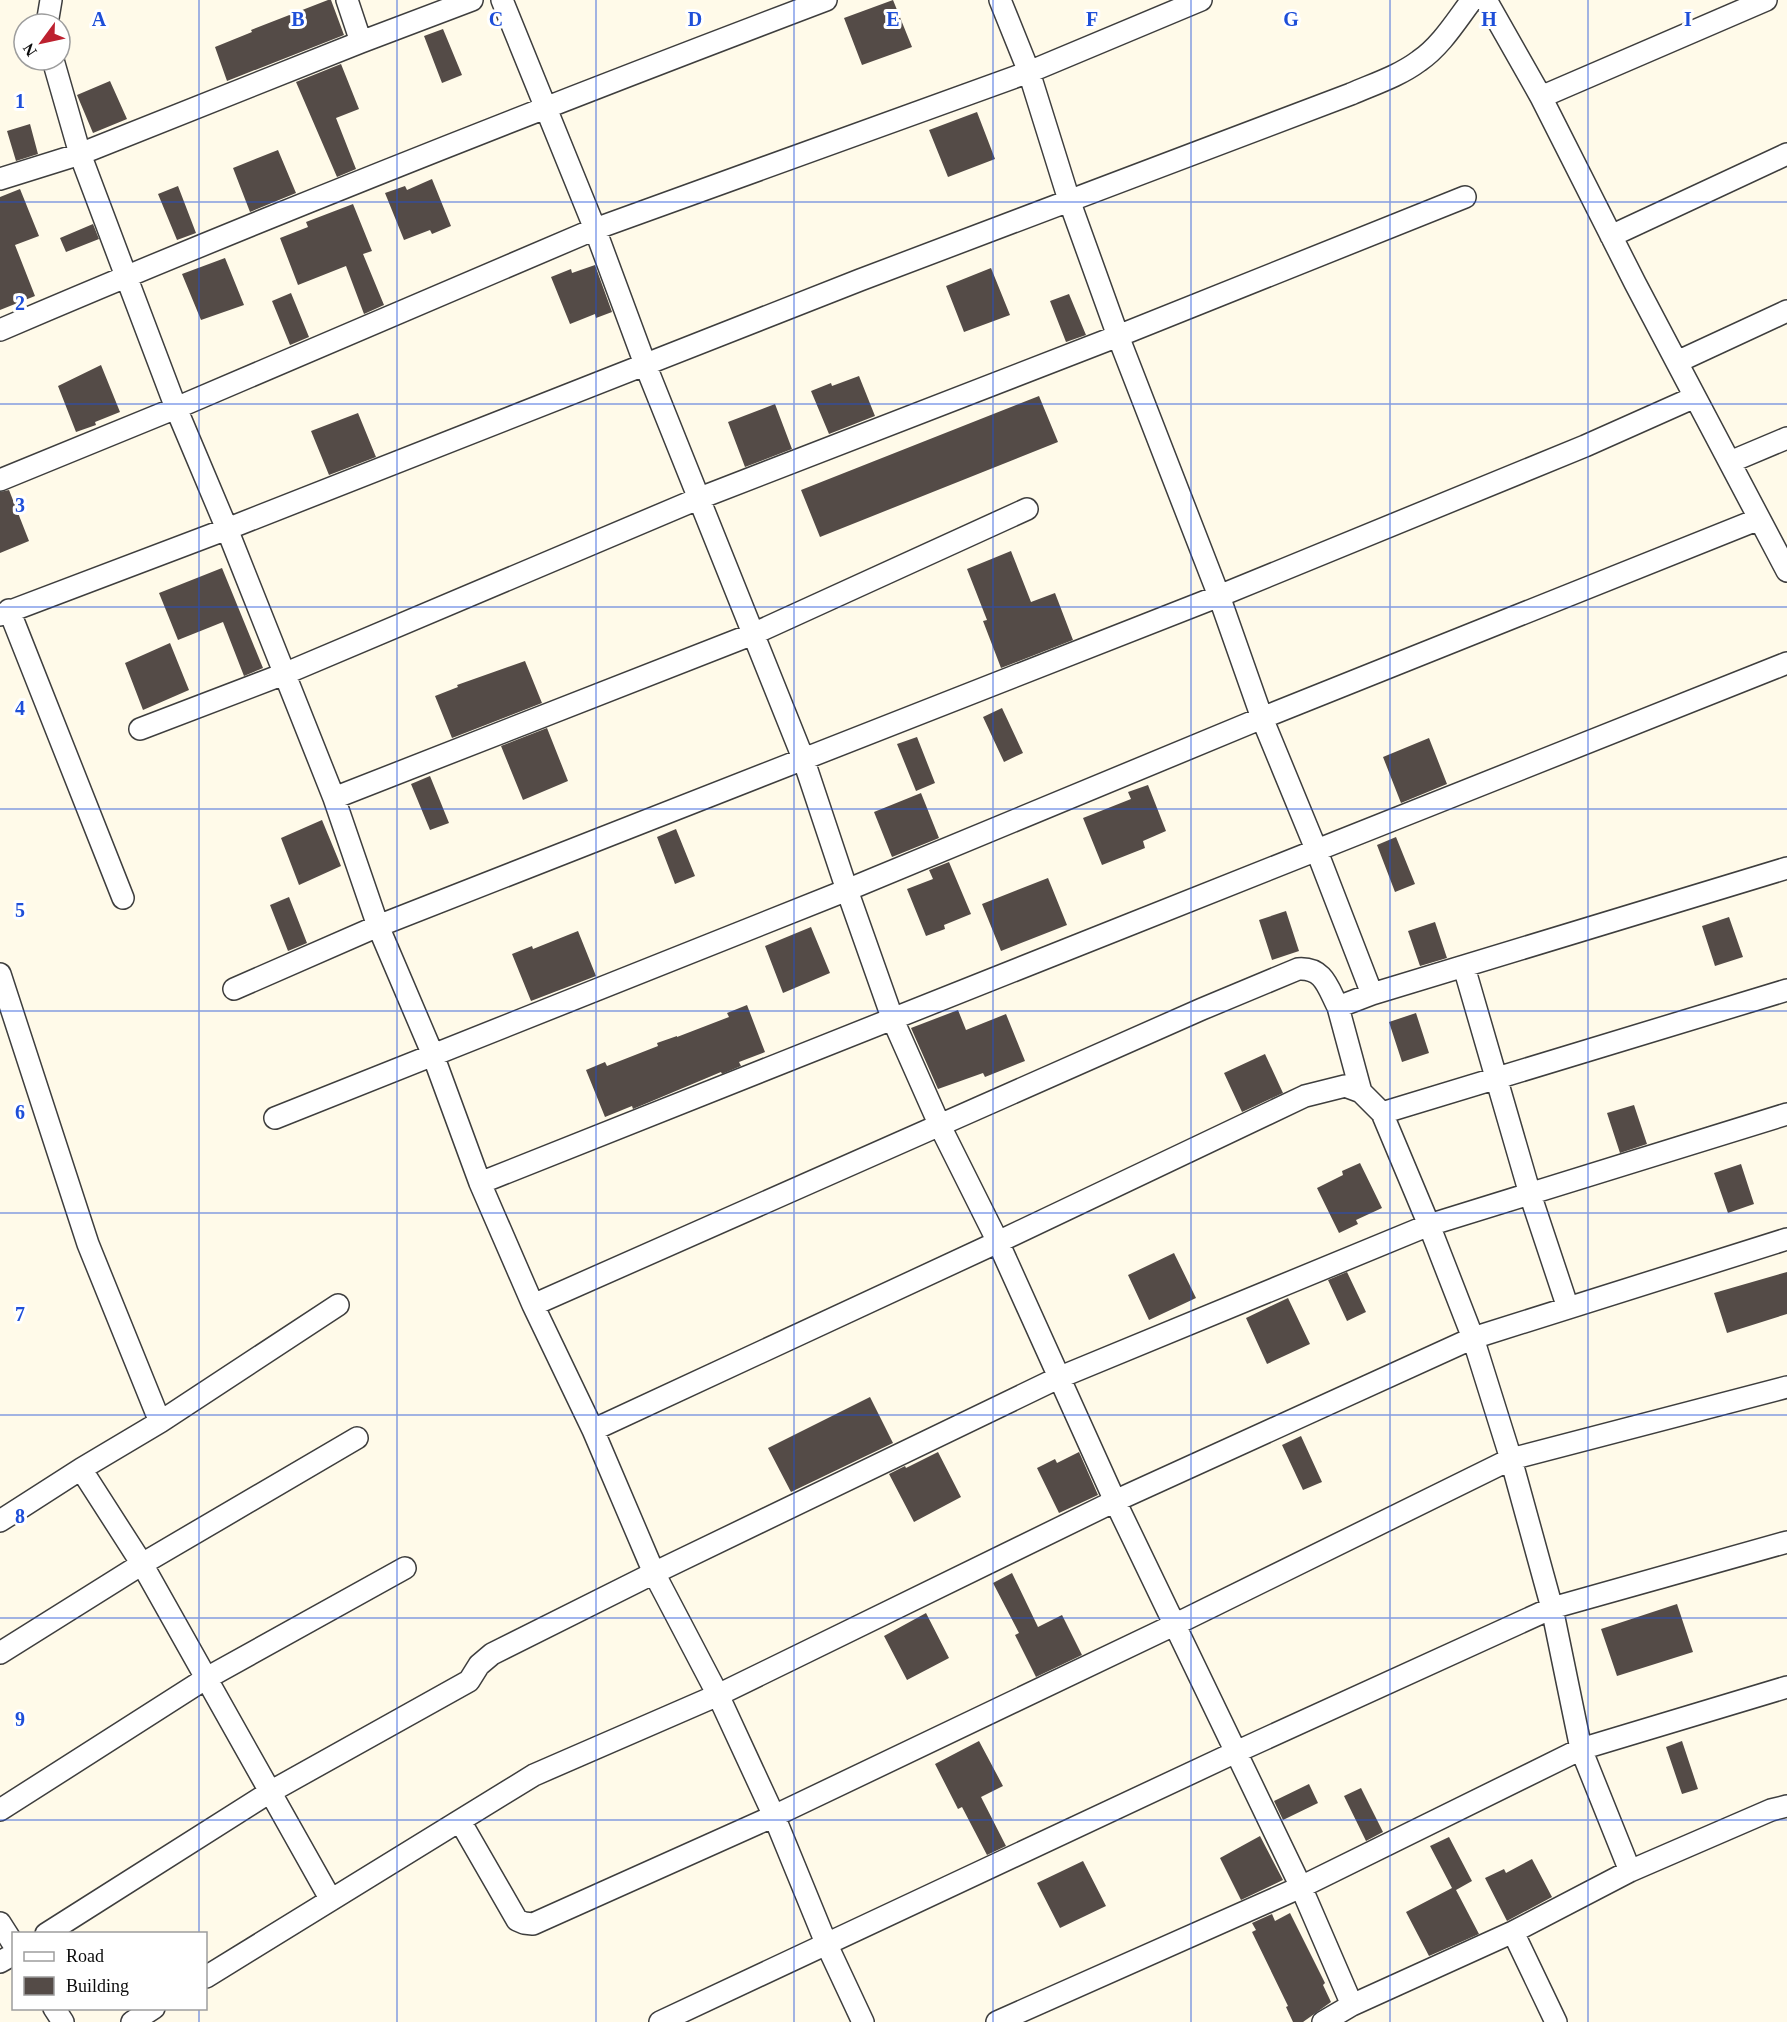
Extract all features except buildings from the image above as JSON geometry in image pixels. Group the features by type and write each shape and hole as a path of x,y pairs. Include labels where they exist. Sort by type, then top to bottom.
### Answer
{"street":[{"path":"347,0 361,42"},
{"path":"0,179 80,154 472,0"},
{"path":"502,0 595,229 645,364 803,758 893,1020 940,1126 998,1242 1115,1501 1301,1887 1352,2005"},
{"path":"0,330 126,276 780,9 826,0"},
{"path":"1000,0 1029,72 1069,200 1118,336 1219,596 1262,718 1372,994"},
{"path":"0,480 176,408 595,229 1029,72 1201,0"},
{"path":"123,898 4,612 226,529 1069,200 1351,94 1391,77 1420,61 1440,42 1472,0"},
{"path":"1486,0 1541,98 1787,571"},
{"path":"1541,98 1766,0"},
{"path":"56,72 80,154 176,408 334,798 378,926 433,1055 480,1183 593,1430 654,1573 718,1695 774,1816 826,1943 863,2022"},
{"path":"1611,236 1787,154"},
{"path":"140,729 284,674 700,498 1118,336 1466,197"},
{"path":"1677,363 1787,311"},
{"path":"234,989 378,926 1219,596 1584,446 1695,397"},
{"path":"1730,462 1787,438"},
{"path":"334,798 753,634 1027,509"},
{"path":"276,1118 847,890 1262,718 1760,519"},
{"path":"480,1183 1787,663"},
{"path":"1338,1007 1372,994 1787,868"},
{"path":"1464,966 1530,1194 1568,1308"},
{"path":"534,1305 1191,1014 1298,969 1314,970 1322,976 1338,1007 1361,1092"},
{"path":"0,974 88,1244 160,1422"},
{"path":"1382,1113 1787,990"},
{"path":"593,1430 1305,1096 1345,1086 1361,1092 1382,1113 1473,1338 1511,1459 1552,1608 1581,1749 1630,1871"},
{"path":"49,1932 270,1792 469,1681 479,1665 492,1654 654,1573 1058,1378 1429,1225 1787,1114"},
{"path":"207,1976 534,1775 718,1695 1115,1501 1473,1338 1787,1239"},
{"path":"0,1521 160,1422 338,1305"},
{"path":"460,1821 517,1920 533,1924 774,1816 1176,1624 1511,1459 1787,1387"},
{"path":"0,1653 142,1564 357,1438"},
{"path":"81,1469 142,1564 331,1900"},
{"path":"660,2022 1236,1752 1552,1608 1787,1542"},
{"path":"0,1810 205,1679 405,1568"},
{"path":"997,2022 1301,1887 1581,1749 1787,1687"},
{"path":"1322,2021 1352,2005 1513,1932 1630,1871 1771,1810 1787,1806"},
{"path":"0,1923 12,1943"},
{"path":"1513,1932 1556,2022"},
{"path":"132,2022 151,2010"}]}
